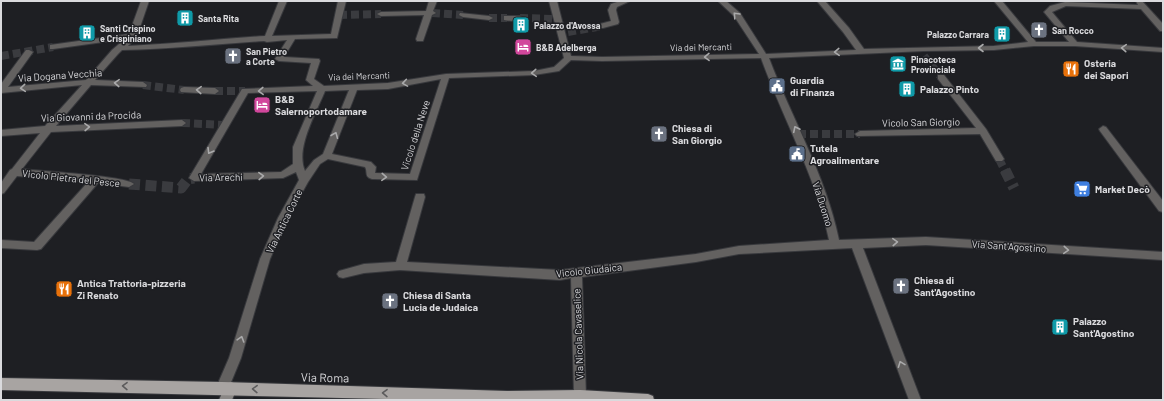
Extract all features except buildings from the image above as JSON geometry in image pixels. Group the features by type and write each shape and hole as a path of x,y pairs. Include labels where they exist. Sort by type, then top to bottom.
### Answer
{"main road":[{"name":"Via Roma","path":"1,384 226,392 431,394 507,397 580,396 648,400"}],"street":[{"path":"1,190 13,172 48,129 115,52 133,36 145,1"},
{"path":"267,40 283,1"},
{"path":"121,48 165,48 198,43 334,36 342,1"},
{"path":"420,39 433,1"},
{"path":"553,1 556,19 565,33 568,58"},
{"path":"603,26 615,22 612,10 614,6 626,1"},
{"name":"Via Duomo","path":"722,1 737,15 764,56 778,93 798,134 829,215 835,244"},
{"path":"821,1 846,30 861,51"},
{"path":"998,1 1034,44"},
{"path":"1075,44 1048,12 1060,5 1140,4 1163,29"},
{"path":"380,14 430,13"},
{"path":"463,15 489,18"},
{"path":"507,18 520,18"},
{"path":"53,47 133,36"},
{"path":"292,37 279,59 316,61 310,80 322,88 298,147 298,166 304,180"},
{"name":"Via dei Mercanti","path":"245,91 388,86 446,76 545,72 556,69 567,61 568,58 602,59 764,56 861,51 994,48 1034,44 1075,44 1163,50"},
{"path":"1,90 29,52"},
{"name":"Vicolo della Neve","path":"327,156 368,164 371,167 370,174 372,176 414,178 446,76"},
{"path":"941,77 983,132 999,159"},
{"name":"Via Dogana Vecchia","path":"1,90 90,82 144,85"},
{"name":"Via Antica Corte","path":"226,392 265,259 283,218 304,180 316,162 327,156 354,87"},
{"path":"184,90 215,91"},
{"name":"Via Arechi","path":"245,91 194,178 283,174 298,166"},
{"name":"Via Giovanni da Procida","path":"1,134 48,129 182,124"},
{"path":"1103,129 1163,208"},
{"name":"Vicolo San Giorgio","path":"860,134 983,132"},
{"name":"Vicolo Pietra del Pesce","path":"13,172 96,179 129,184"},
{"path":"1,244 37,246 96,179"},
{"path":"400,266 420,196"},
{"name":"Via Sant'Agostino","path":"856,244 926,241 1163,256"},
{"path":"835,244 856,244 915,400"},
{"name":"Vicolo Giudaica","path":"343,274 350,271 400,266 560,275 696,258 739,250 835,244"},
{"name":"Via Nicola Cavaselice","path":"576,273 580,396"}],"tunnel":[{"path":"432,13 463,15"},
{"path":"339,15 381,14"},
{"path":"489,18 507,18"},
{"path":"520,18 554,19"},
{"path":"568,32 603,26"},
{"path":"1,56 53,47"},
{"path":"924,56 941,77"},
{"path":"143,85 184,90"},
{"path":"215,91 245,91"},
{"path":"182,123 226,125"},
{"path":"798,134 860,134"},
{"path":"999,159 1005,171"},
{"path":"1005,170 1014,188"},
{"path":"129,184 181,188 188,179 194,178"}],"place":[{"name":"Santa Rita","path":"185,18"},
{"name":"Palazzo d'Avossa","path":"521,25"},
{"name":"San Rocco","path":"1039,30"},
{"name":"Santi Crispino e Crispiniano","path":"87,33"},
{"name":"Palazzo Carrara","path":"1002,34"},
{"name":"B&B Adelberga","path":"523,47"},
{"name":"San Pietro a Corte","path":"233,56"},
{"name":"Pinacoteca Provinciale","path":"898,64"},
{"name":"Osteria dei Sapori","path":"1071,69"},
{"name":"Guardia di Finanza","path":"777,86"},
{"name":"Palazzo Pinto","path":"907,89"},
{"name":"B&B Salernoportodamare","path":"262,105"},
{"name":"Chiesa di San Giorgio","path":"659,134"},
{"name":"Tutela Agroalimentare","path":"797,154"},
{"name":"Market Decò","path":"1082,189"},
{"name":"Chiesa di Sant'Agostino","path":"901,286"},
{"name":"Antica Trattoria-pizzeria Zi Renato","path":"64,289"},
{"name":"Chiesa di Santa Lucia de Judaica","path":"390,301"},
{"name":"Palazzo Sant'Agostino","path":"1060,327"}]}
